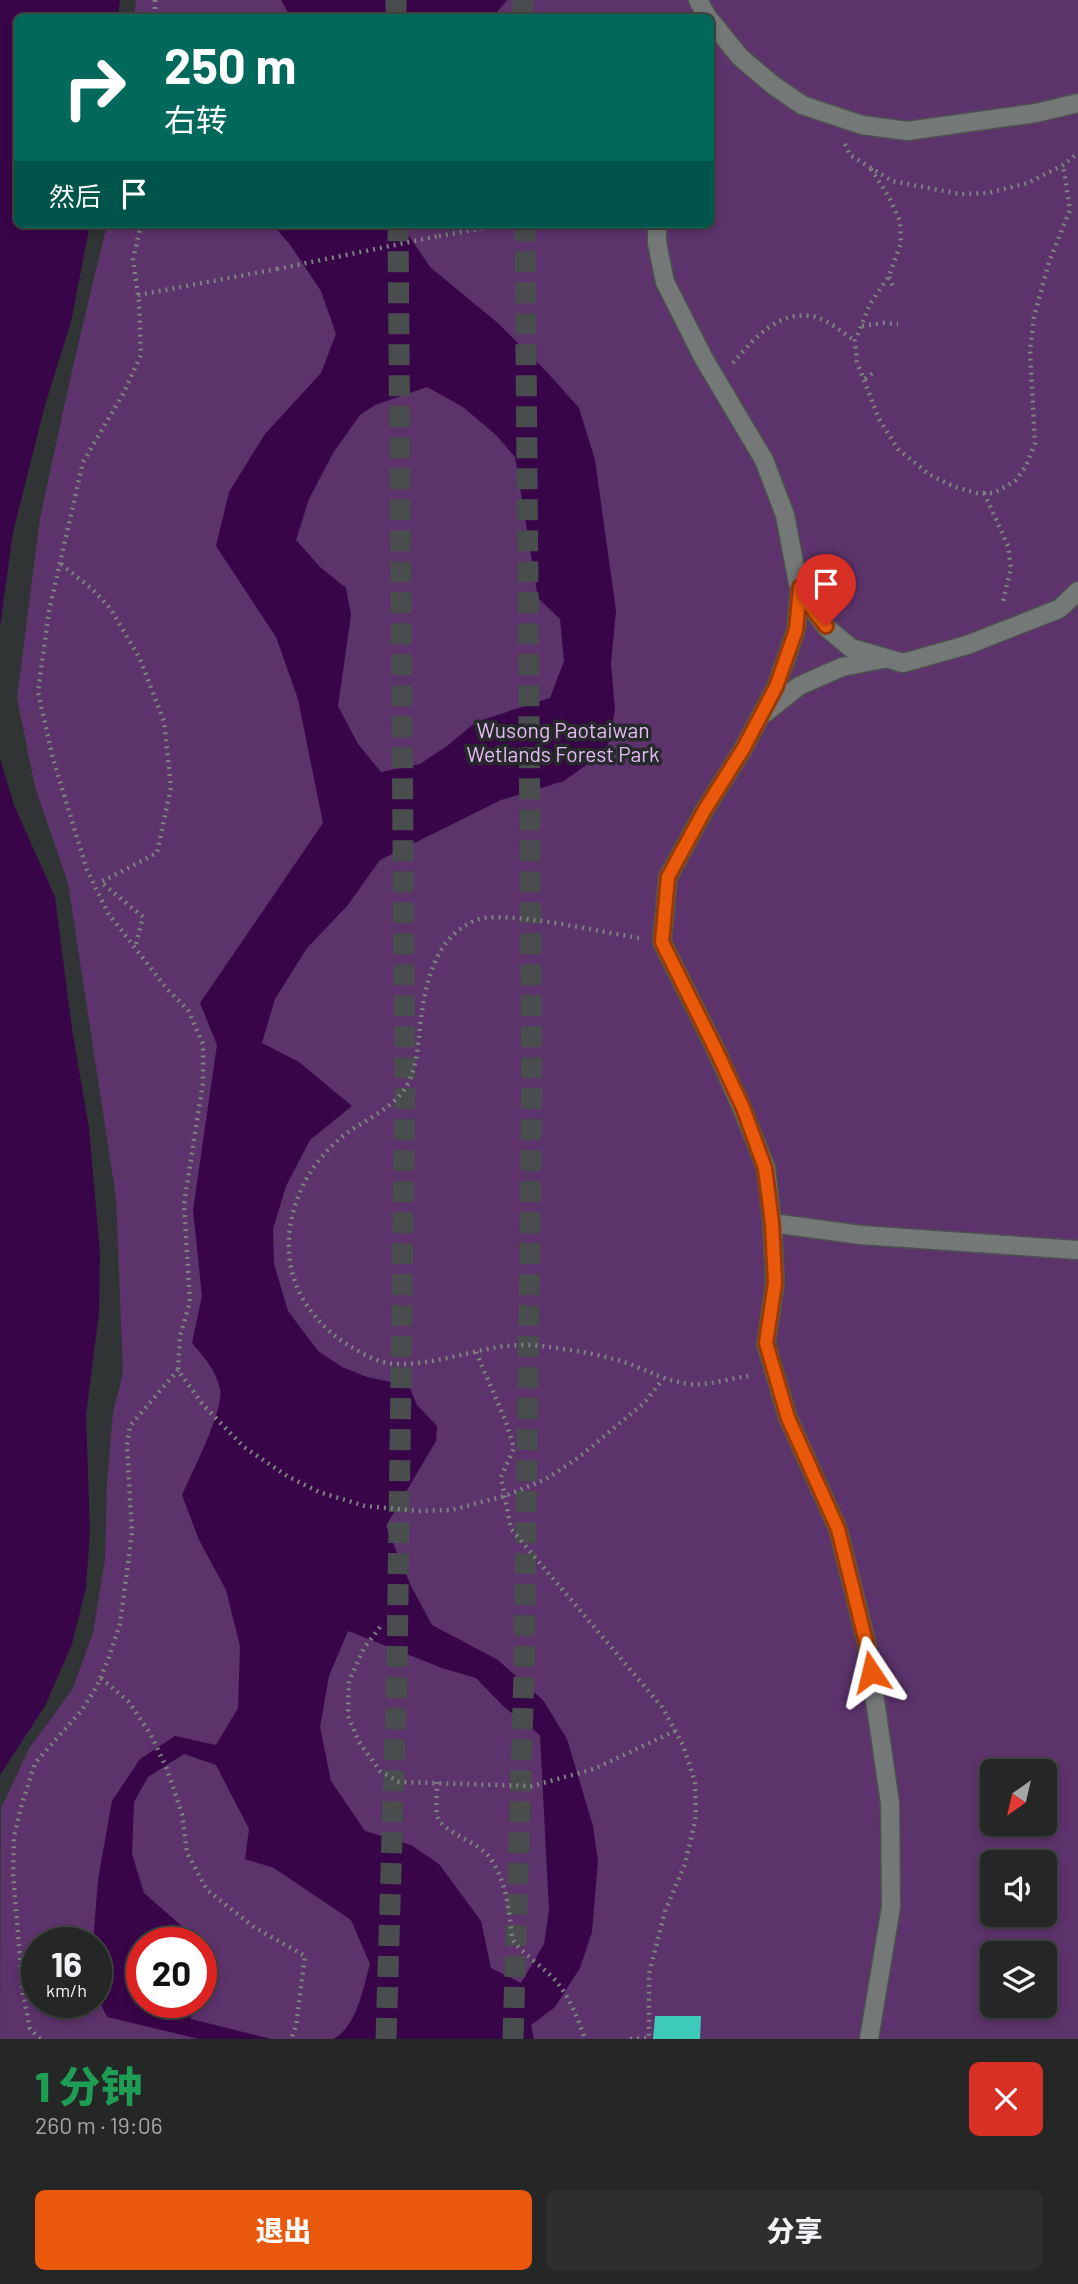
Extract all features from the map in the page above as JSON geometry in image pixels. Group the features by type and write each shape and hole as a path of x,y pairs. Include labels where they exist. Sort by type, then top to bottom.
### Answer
{"lane":[{"path":"714,25 740,57 802,105 828,116 862,125 908,131 1036,113 1078,103"},
{"path":"657,228 657,243 665,282 764,460 785,515 800,587 808,603 826,626 851,648 903,663 994,635 1059,609 1078,591"},
{"path":"800,587 796,630 776,687 668,877 662,942 743,1108 765,1168 772,1223 775,1283 766,1343 788,1418 838,1529 867,1646 890,1803 891,1907 869,2039"},
{"path":"760,718 799,686 842,667 887,658"},
{"path":"772,1223 861,1235 1078,1250"}],"path":[{"path":"828,116 850,155 870,169 892,181 960,194 988,193 1028,183 1063,165 1078,153"},
{"path":"870,169 900,221 901,243 889,276 870,304 855,341 858,362 879,419 898,449 930,475 955,487 994,493 1014,481 1026,466 1035,443 1030,350 1034,317 1049,262 1070,210 1063,165"},
{"path":"40,2039 30,2029 23,1993 13,1874 14,1837 35,1763 81,1711 101,1678 120,1624 132,1533 127,1445 130,1426 178,1370 180,1336 190,1302 184,1204 202,1083 203,1044 188,1010 167,989 108,913 87,870 53,759 38,692 49,611 83,462 123,394 141,355 133,260 140,228"},
{"path":"138,295 484,228"},
{"path":"889,276 894,289"},
{"path":"718,381 767,328 787,317 813,316 855,341"},
{"path":"862,326 890,322 898,324"},
{"path":"865,379 874,372"},
{"path":"984,493 1008,546 1011,568 994,635"},
{"path":"61,564 110,607 139,657 164,721 171,787 158,853 101,882 143,917 135,948"},
{"path":"662,942 505,916 478,918 456,930 439,951 430,977 417,1058 407,1085 390,1105 345,1134 308,1176 296,1202 291,1223 289,1248 293,1277 299,1296 334,1336 363,1354 386,1363 420,1363 506,1345 537,1346 619,1360 663,1380 693,1384 775,1372"},
{"path":"476,1352 514,1448 501,1477 511,1530 662,1707 683,1745 695,1782 696,1816 685,1864 665,1910 649,1974 649,2038 628,2039"},
{"path":"178,1370 203,1405 244,1447 286,1476 319,1492 365,1506 420,1511 450,1510 505,1496 546,1479 578,1458 644,1403 663,1380"},
{"path":"380,1627 364,1648 349,1681 348,1716 359,1742 380,1771 399,1782 533,1786 594,1769 675,1731"},
{"path":"101,1678 129,1702 151,1735 167,1769 182,1814 187,1853 207,1890 254,1927 305,1956 296,2026 291,2039"},
{"path":"437,1782 438,1817 445,1828 474,1842 489,1856 500,1874 513,1939 520,1949 534,1958 557,1982 576,2014 585,2039"}],"green space":[{"name":"Wusong Paotaiwan Wetlands Forest Park","path":"136,0 1078,0 1078,2039 0,2039 1,1808 30,1747 72,1690 93,1633 105,1560 107,1483 113,1412 123,1373 116,1198 68,883 35,787 17,698 40,518 106,228 714,228 714,14 134,14"}],"shaded area":[{"path":"0,0 120,0 118,14 14,14 14,228 89,228 71,322 45,405 13,532 0,627"},
{"path":"281,0 507,0 495,14 289,14"},
{"path":"275,228 404,228 430,267 499,324 579,408 595,460 616,611 611,663 615,710 607,750 564,781 501,800 380,860 347,906 307,948 275,999 262,1043 299,1062 352,1106 310,1140 286,1186 273,1229 274,1264 288,1311 318,1351 342,1367 367,1377 409,1386 417,1405 437,1426 436,1441 386,1526 411,1586 432,1625 498,1660 543,1700 567,1739 593,1826 598,1861 592,1932 580,1968 555,2007 531,2025 534,2039 333,2039 348,2026 353,2016 370,1964 351,1920 274,1868 245,1859 249,1829 216,1765 184,1754 148,1777 134,1802 132,1854 144,1893 183,1927 126,1927 126,2018 191,2018 271,2039 199,2039 111,2018 112,1927 94,1927 98,1880 112,1801 140,1759 175,1736 216,1745 238,1708 240,1646 226,1590 199,1540 182,1495 206,1442 220,1398 216,1376 192,1343 202,1296 193,1210 217,1045 200,1003 323,823 298,699 276,637 216,546 229,492 265,434 321,373 336,334 321,291","holes":["427,387 463,407 496,435 515,457 538,598 560,619 564,661 550,698 476,722 420,764 381,772 358,744 338,706 351,615 346,588 320,567 296,540 309,499 333,453 360,415 375,405","348,1631 442,1668 476,1678 503,1706 540,1735 549,1910 544,1944 521,1983 491,1968 481,1921 439,1864 411,1845 365,1831 331,1781 320,1727 329,1676"]},
{"path":"0,758 14,805 55,897 72,1029 89,1128 100,1253 99,1313 86,1415 90,1530 86,1588 72,1644 45,1706 0,1775"}],"building":[{"path":"655,2016 701,2016 700,2039 653,2039"}],"tunnel":[{"path":"396,0 396,14"},
{"path":"523,0 523,14"},
{"path":"386,2039 397,1670 405,1084 398,228"},
{"path":"513,2039 524,1673 532,1085 525,228"}],"route":[{"path":"826,626 808,603 800,587 796,630 776,687 668,877 662,942 743,1108 765,1168 772,1223 775,1283 766,1343 788,1418 838,1529 871,1672"}]}
